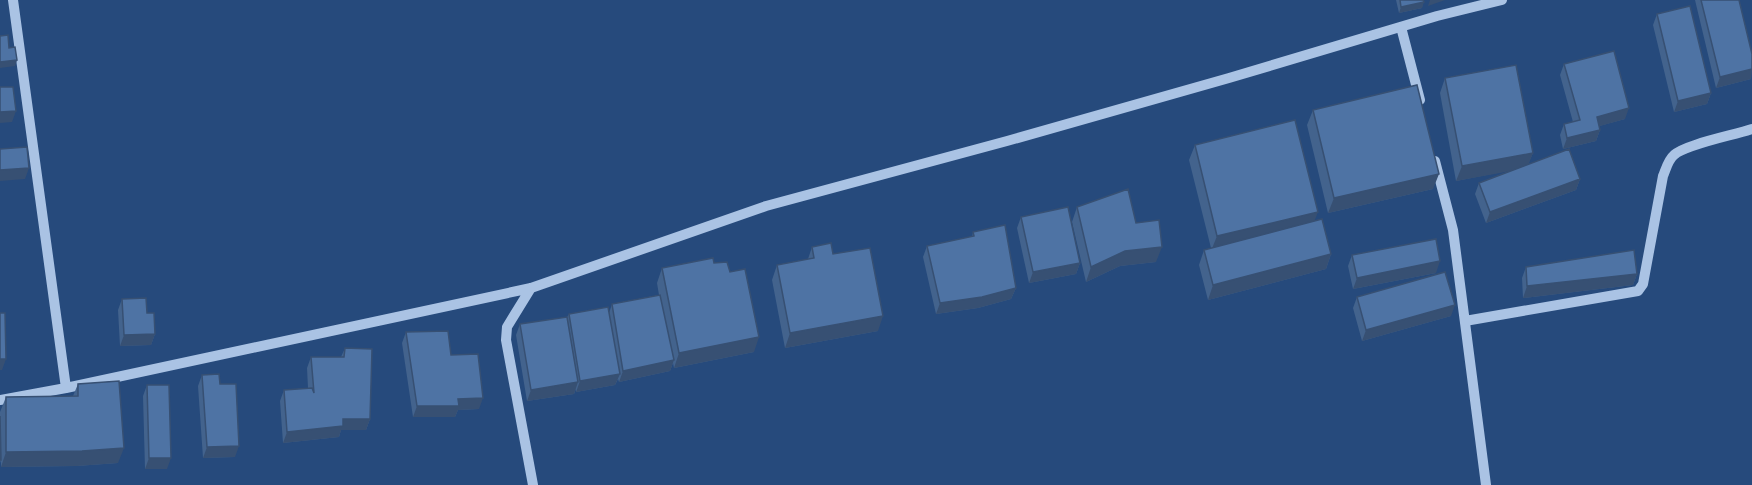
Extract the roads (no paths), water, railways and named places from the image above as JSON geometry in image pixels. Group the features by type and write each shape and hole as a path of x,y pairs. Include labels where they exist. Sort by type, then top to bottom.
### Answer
{"street":[{"path":"13,0 66,388"},
{"path":"0,400 66,388 531,288 766,206 1118,110 1401,27 1502,0"},
{"path":"1401,27 1421,106"},
{"path":"1464,321 1638,291 1643,284 1663,176 1668,163 1675,154 1685,149 1752,129"},
{"path":"1433,151 1453,230 1486,485"},
{"path":"531,288 507,327 506,340 532,485"}]}
